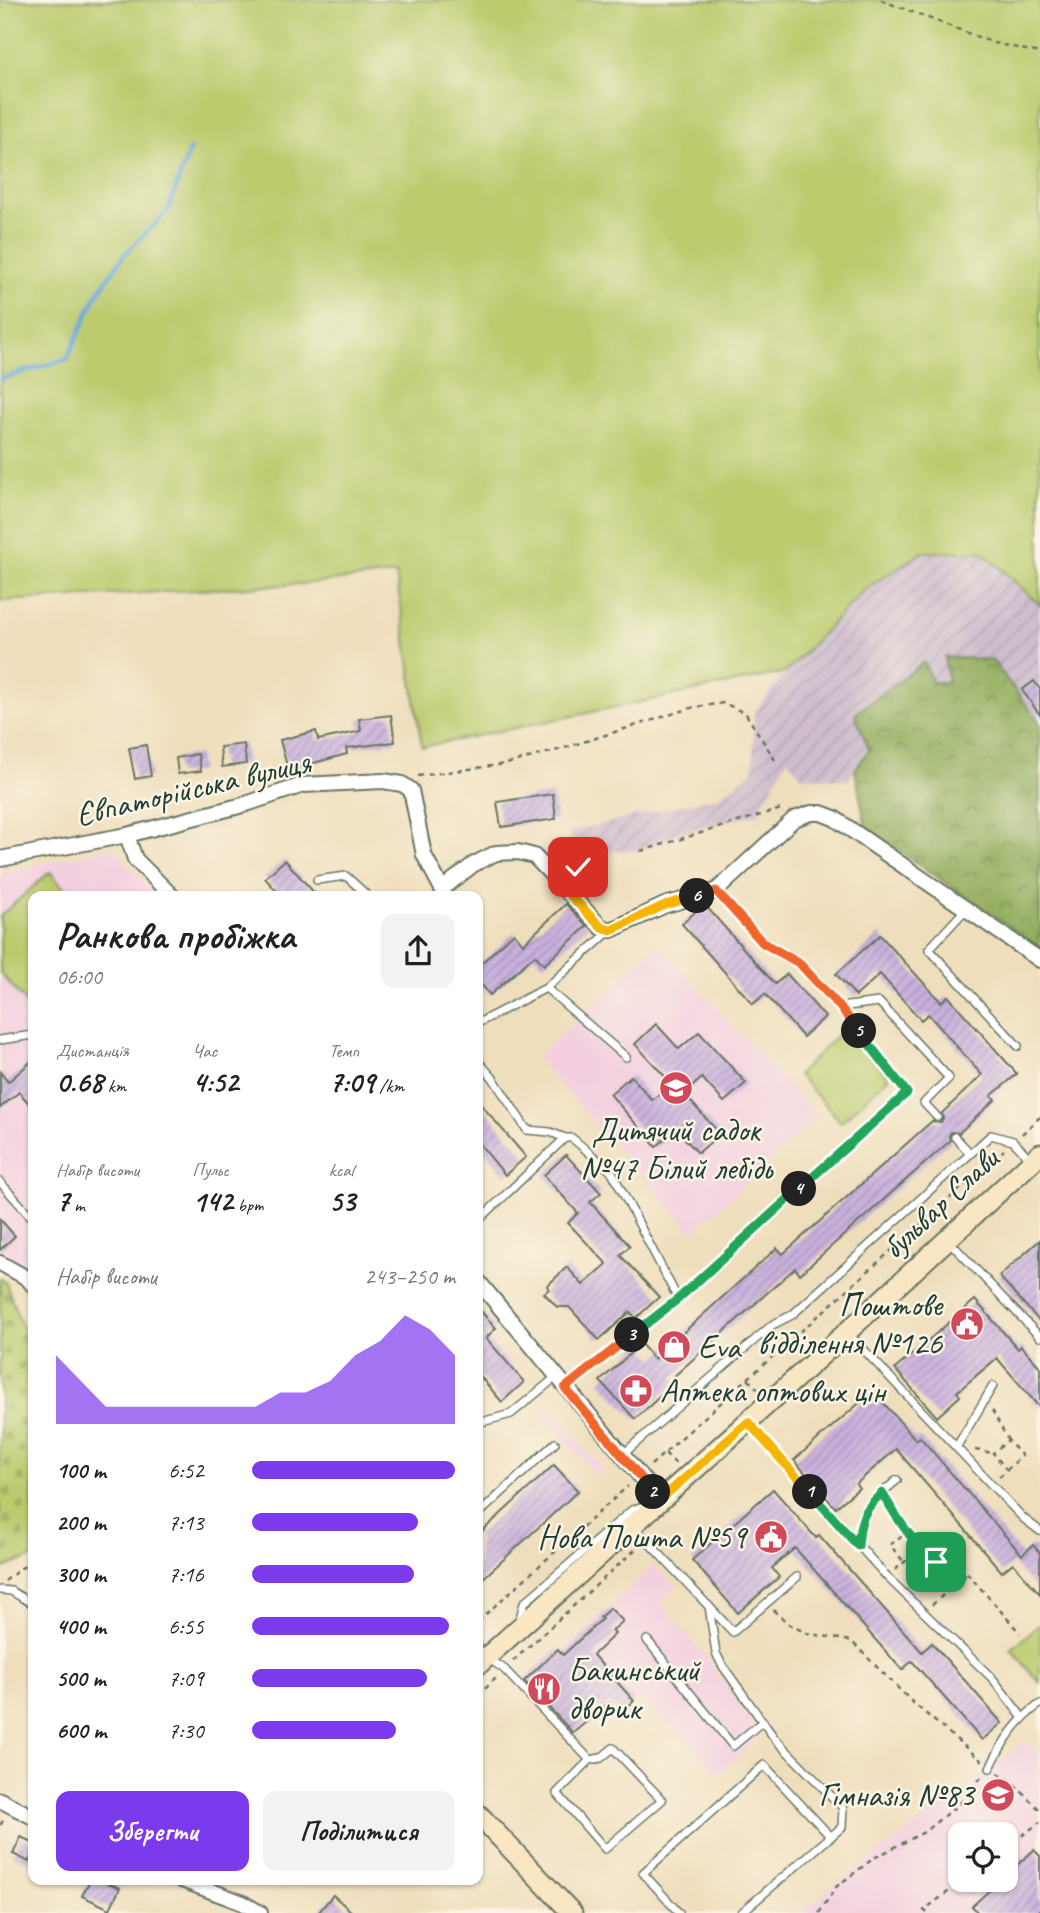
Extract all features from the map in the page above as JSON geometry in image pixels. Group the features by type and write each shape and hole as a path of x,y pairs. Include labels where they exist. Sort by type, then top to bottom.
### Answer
{"street":[{"name":"Євпаторійська вулиця","path":"0,859 127,835 243,805 303,785 383,781 402,784 411,790 424,855 439,891"},
{"path":"611,930 665,905 716,891 794,819 811,813 821,813 834,818 1040,960"},
{"path":"127,835 135,859 167,891"},
{"name":"Євпаторійська вулиця","path":"440,891 474,864 496,853 518,852 534,856 601,927 611,930"},
{"name":"бульвар Слави","path":"483,1657 639,1532 660,1500 1036,1158"},
{"path":"0,1263 28,1279"},
{"path":"483,1287 660,1500"},
{"path":"0,1800 28,1814"},
{"path":"483,1819 572,1913"},
{"path":"206,1885 260,1913"}],"lane":[{"path":"317,880 346,877 362,891"},
{"path":"716,891 763,943 799,963 840,1007 879,1002 948,1078 925,1103 937,1117"},
{"path":"966,909 929,949 1018,1046"},
{"path":"483,1020 546,988 611,930"},
{"path":"546,988 626,1057"},
{"path":"0,1040 28,1036"},
{"path":"483,1067 527,1130 551,1132 565,1139 572,1138 612,1172 678,1299 511,1414 483,1422"},
{"path":"622,1455 772,1325 792,1315 991,1135 1013,1141 1036,1158"},
{"path":"955,1137 970,1153"},
{"path":"483,1216 565,1139"},
{"path":"0,1182 28,1213"},
{"path":"948,1240 1040,1337"},
{"path":"847,1332 1023,1518 1040,1531"},
{"path":"957,1446 993,1386"},
{"path":"748,1422 858,1546 993,1679 1022,1717"},
{"path":"483,1509 555,1443"},
{"path":"858,1546 860,1521 872,1502 897,1480"},
{"path":"516,1632 524,1603 632,1510 660,1500"},
{"path":"639,1532 733,1632 797,1577"},
{"path":"0,1587 28,1601"},
{"path":"709,1605 716,1653 722,1665 775,1739 843,1808 842,1827 741,1913"},
{"path":"647,1640 733,1746 762,1721"},
{"path":"483,1659 505,1669 590,1760"},
{"path":"990,1768 1002,1743 1022,1717 1040,1704"},
{"path":"612,1748 662,1800 606,1849 556,1793 590,1760 601,1758 612,1748"},
{"path":"679,1913 643,1873 764,1765 831,1837"}],"path":[{"path":"881,0 994,43 1040,53"},
{"path":"411,778 506,764 694,707 723,703 746,714 775,760"},
{"path":"641,851 787,807"},
{"path":"565,890 578,867 593,864"},
{"path":"678,1299 907,1093 840,1007"},
{"path":"483,1616 1040,1117"},
{"path":"985,1398 1008,1440 1022,1456 1006,1469 993,1453 1008,1440"},
{"path":"882,1493 920,1549 936,1562 952,1556 1020,1633"},
{"path":"483,1691 639,1532"},
{"path":"904,1562 890,1545 906,1532"},
{"path":"893,1572 920,1549"},
{"path":"0,1587 20,1568 28,1565"},
{"path":"936,1602 967,1574"},
{"path":"766,1604 789,1624 806,1633 850,1641 912,1702 990,1768 1012,1782 1040,1810"},
{"path":"819,1913 836,1887 874,1858 924,1832 960,1803 990,1768"},
{"path":"1018,1839 1040,1822"},
{"path":"927,1913 924,1910 948,1892"}],"shaded area":[{"path":"923,552 983,552 1040,605 1040,723 991,660 945,658 949,682 932,682 925,662 848,780 802,776 787,759 757,814 675,834 640,850 572,853 569,832 721,796 753,771 754,713 786,672 864,590"},
{"path":"113,847 151,891 28,891 28,1264 0,1255 0,874"},
{"name":"Дитячий садок №47 Білий лебідь","path":"658,945 817,1117 693,1232 536,1058"},
{"path":"548,1408 604,1470 597,1476 541,1413"},
{"path":"655,1565 676,1588 660,1603 707,1659 751,1721 756,1740 718,1773 671,1724 667,1727 640,1697 620,1715 561,1653"},
{"name":"Гімназія №83","path":"1025,1742 1040,1755 1040,1913 799,1913"}],"green space":[{"path":"0,0 1040,0 1040,605 983,552 923,552 864,590 786,672 422,747 396,574 301,584 0,601"},
{"path":"945,657 992,660 1040,723 1040,948 866,828 855,770 869,750 855,714 924,662 932,682 948,682"},
{"path":"50,872 67,891 28,891"},
{"path":"28,891 28,1005 0,973 0,916"},
{"path":"844,1028 889,1077 841,1122 798,1075"},
{"path":"0,1278 6,1283 28,1344 28,1559 0,1569"},
{"path":"1040,1626 1040,1683 1011,1649"}],"building":[{"path":"1034,681 1040,689 1040,715 1022,690"},
{"path":"391,715 395,742 346,748 347,754 288,770 280,740 316,731 318,740 361,731 359,719"},
{"path":"244,744 246,764 222,767 220,747"},
{"path":"146,745 151,776 135,779 129,748"},
{"path":"198,754 201,771 178,774 176,758"},
{"path":"553,794 556,819 501,827 497,802"},
{"path":"285,860 313,891 277,891 265,878"},
{"path":"566,904 587,926 544,965 535,955 490,995 483,987 483,961 514,933 523,944"},
{"path":"704,904 775,984 787,974 825,1017 803,1037 765,994 753,1004 682,924"},
{"path":"880,935 941,1002 948,996 1017,1074 991,1096 995,1100 959,1133 951,1132 950,1141 800,1274 795,1268 672,1378 676,1382 635,1419 600,1381 641,1344 654,1359 777,1248 783,1254 932,1121 941,1122 942,1113 982,1075 928,1014 921,1020 880,974 856,996 836,974"},
{"path":"656,1024 679,1049 699,1032 746,1083 724,1102 702,1078 684,1094 720,1134 698,1153 676,1129 656,1147 610,1094 631,1076 652,1100 672,1084 635,1044"},
{"path":"28,1064 28,1102 19,1092 0,1108 0,1072 8,1082"},
{"path":"483,1107 526,1157 505,1175 483,1148"},
{"path":"566,1155 601,1193 590,1202 630,1246 620,1255 659,1297 636,1318 630,1312 599,1340 569,1307 557,1307 544,1293 549,1289 547,1286 567,1267 583,1285 607,1264 568,1223 578,1213 544,1175"},
{"path":"0,1219 15,1236 0,1250"},
{"path":"1040,1240 1040,1322 999,1276"},
{"path":"975,1300 1018,1349 1021,1346 1040,1367 1040,1408 997,1358 957,1392 960,1396 937,1417 895,1369"},
{"path":"483,1314 496,1328 486,1338 524,1382 502,1402 483,1380"},
{"path":"873,1391 916,1440 920,1437 1022,1555 1033,1545 1040,1553 1040,1594 1013,1563 1002,1572 896,1449 856,1484 859,1488 835,1508 794,1460"},
{"path":"554,1465 578,1491 483,1578 483,1530"},
{"path":"773,1489 816,1538 819,1535 922,1652 932,1643 1002,1723 982,1740 912,1661 902,1670 795,1548 772,1568 779,1577 738,1613 692,1560"},
{"path":"610,1608 623,1621 612,1631 615,1634 593,1655 634,1701 619,1714 609,1703 573,1733 524,1681 558,1649 563,1655 602,1619 600,1617"},
{"path":"21,1837 28,1840 28,1862 13,1854"},
{"path":"1034,1850 1040,1856 1040,1913 978,1913 972,1906 988,1892 1018,1892 1018,1864"},
{"path":"88,1885 113,1885 120,1888 110,1909 82,1896"},
{"path":"333,1895 353,1913 318,1913"}],"waterway":[{"path":"0,379 67,359 96,296 124,255 167,212 190,149"}],"place":[{"name":"Дитячий садок №47 Білий лебідь","path":"676,1088"},
{"name":"Поштове відділення №126","path":"967,1324"},
{"name":"Eva","path":"674,1347"},
{"name":"Аптека оптових цін","path":"636,1391"},
{"name":"Нова Пошта №59","path":"771,1537"},
{"name":"Бакинський дворик","path":"544,1689"},
{"name":"Гімназія №83","path":"998,1795"}],"route":[{"path":"578,867 565,890 601,927 611,930 665,905 716,891 763,943 799,963 840,1007 907,1093 678,1299 565,1388 660,1500 748,1422 858,1546 860,1521 872,1502 882,1493 906,1532 920,1549 936,1562"}]}
